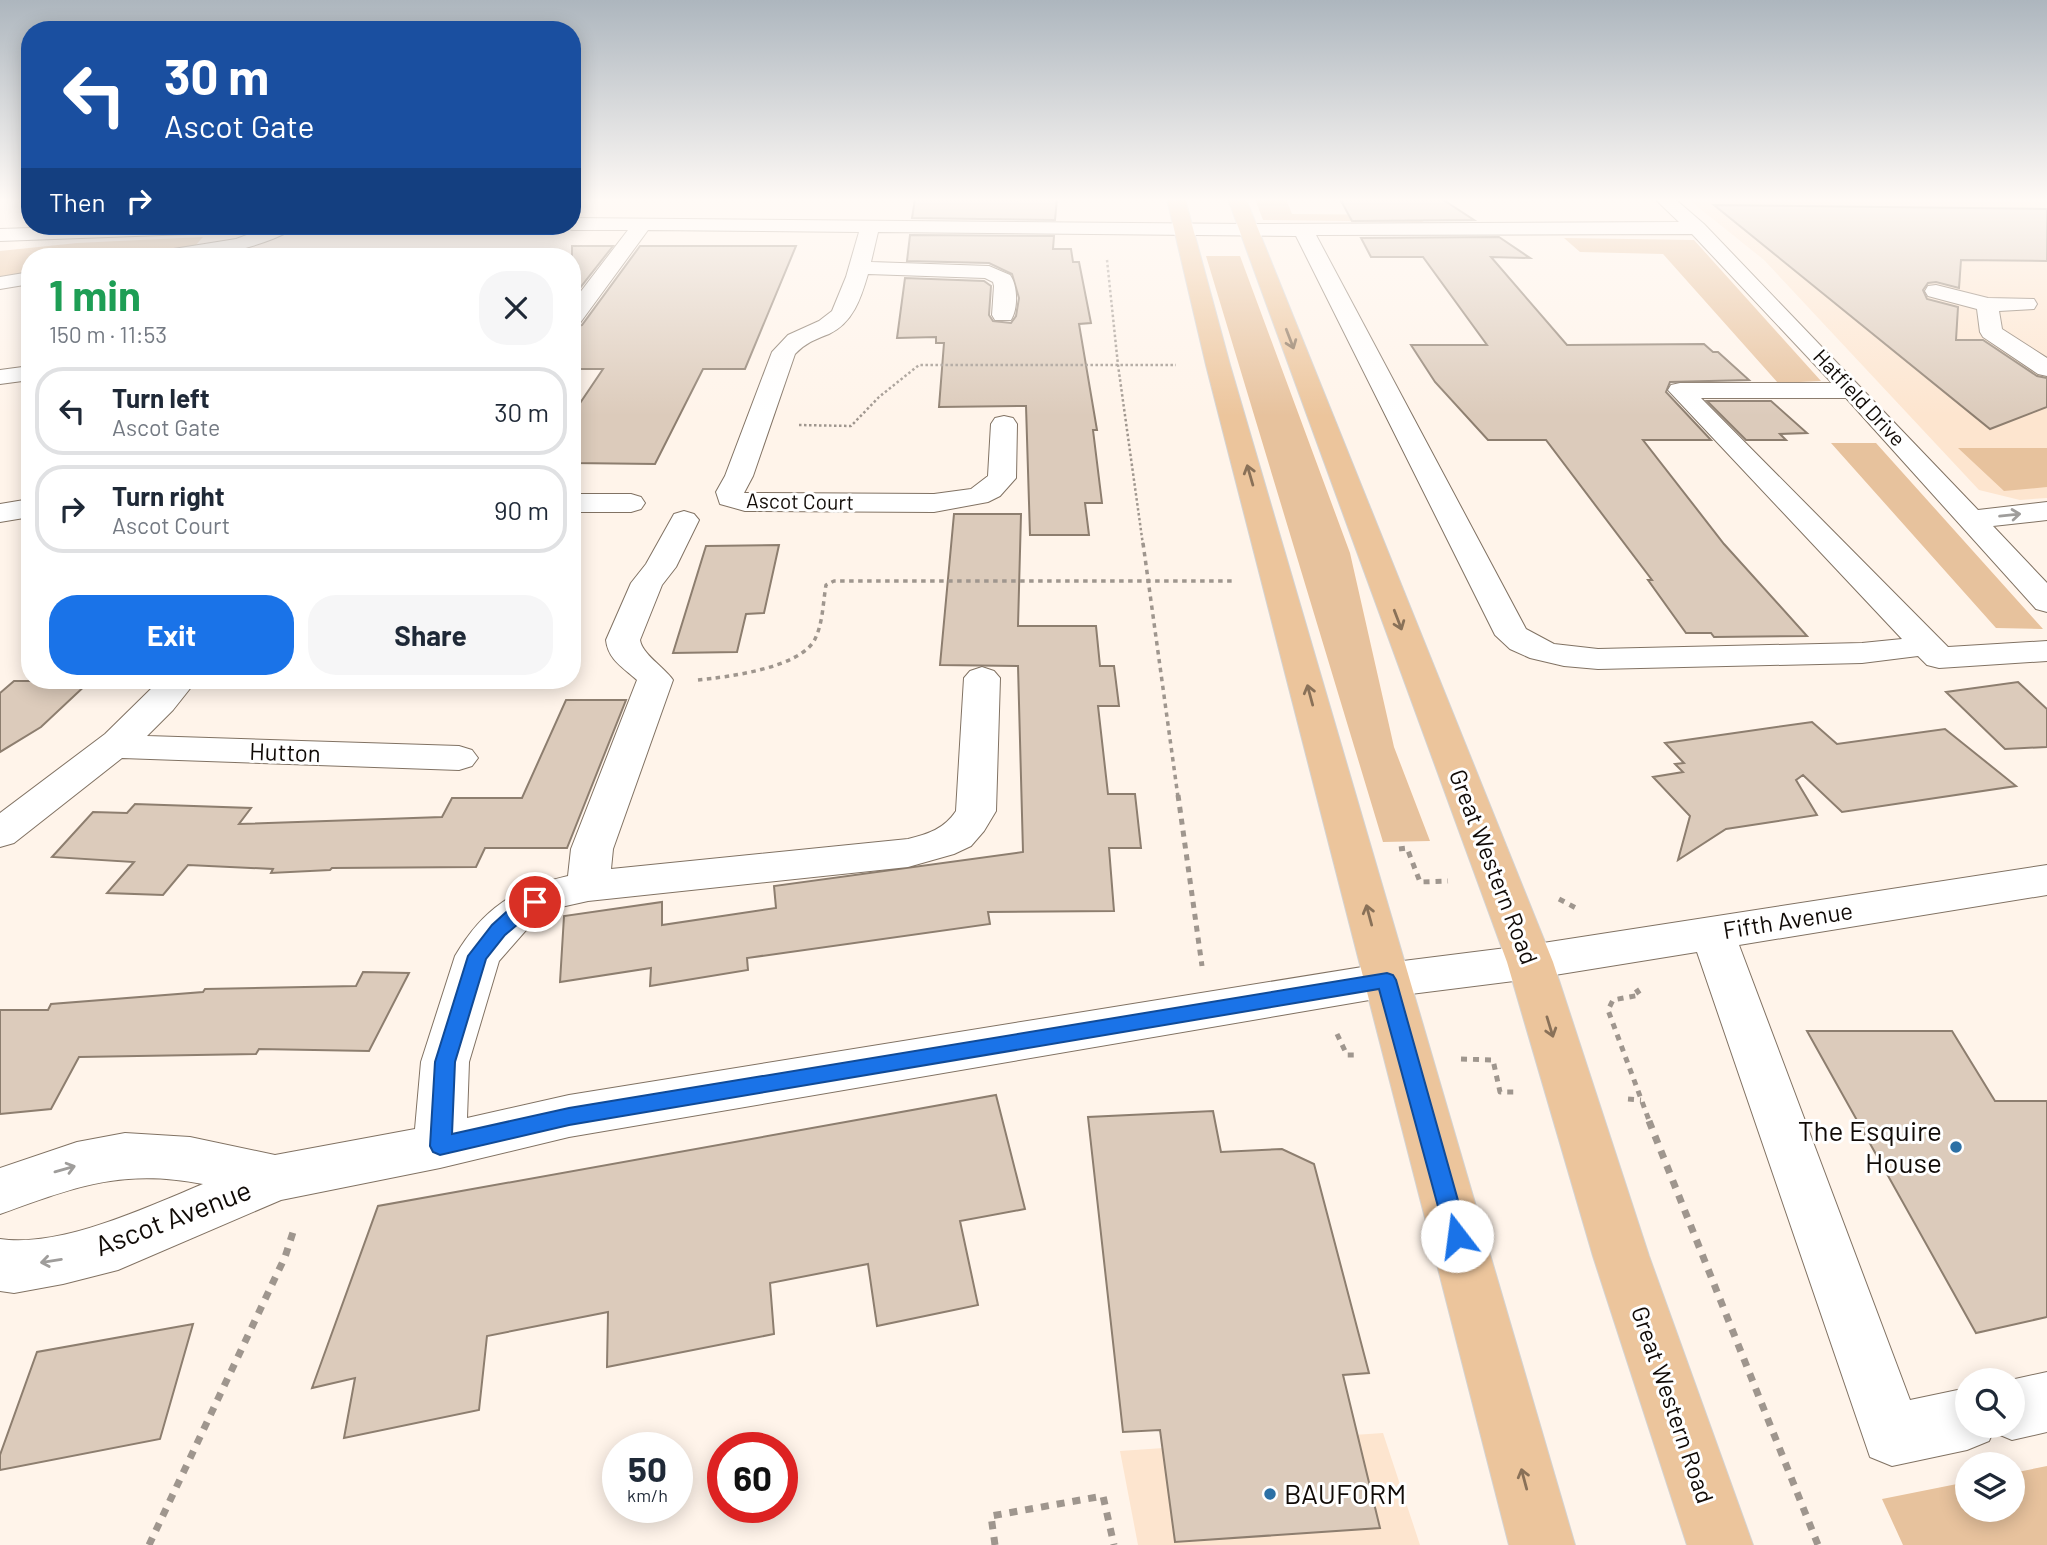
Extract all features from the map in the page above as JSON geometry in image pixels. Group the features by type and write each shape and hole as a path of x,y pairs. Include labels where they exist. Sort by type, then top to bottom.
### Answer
{"main road":[{"path":"1193,271 1542,1545"},
{"name":"Great Western Road","path":"1265,271 1530,962 1621,1256 1720,1545"}],"street":[{"path":"581,305 607,271"},
{"name":"Ascot Court","path":"857,271 845,309 838,317 822,328 792,341 784,352 730,498 736,501 934,503 978,496 990,490 1002,478 1004,424"},
{"path":"960,271 989,272 1003,279 1003,315"},
{"path":"1324,271 1512,635 1523,644 1559,656 1598,659 1862,653 1905,649 1925,644"},
{"name":"Hatfield Drive","path":"1738,271 1973,519 2047,602"},
{"path":"0,283 21,280"},
{"path":"1936,291 1987,304 2026,304"},
{"path":"1987,304 1991,332 2047,369"},
{"path":"0,377 21,374"},
{"path":"1853,391 1680,390 1939,658 2047,652"},
{"path":"581,503 631,503"},
{"path":"0,513 21,510"},
{"path":"1973,519 2047,511"},
{"path":"588,886 592,849 655,680 652,674 628,656 623,648 623,640 647,583 660,567 684,520"},
{"path":"440,1146 445,1062 478,956 520,909 549,895 588,886 908,853 944,844 968,830 976,811 982,678"},
{"path":"0,833 111,746 172,689"},
{"name":"Hutton","path":"111,746 459,758"},
{"name":"Fifth Avenue","path":"293,1175 440,1146 569,1116 1208,1012 1387,980 1530,962 2047,880"},
{"path":"1713,933 1892,1435 1955,1422"},
{"name":"Ascot Avenue","path":"0,1191 105,1158 141,1155 293,1175"},
{"name":"Ascot Avenue","path":"0,1265 13,1267 63,1259 118,1245 293,1175"},
{"path":"2025,1406 2047,1402"}],"path":[{"path":"1108,271 1118,365 1208,1012"},
{"path":"756,425 851,426 879,397 919,365 1218,365"},
{"path":"655,680 726,677 790,659 803,652 814,642 826,585 834,581 1280,582"},
{"path":"149,1545 285,1257 293,1175"},
{"path":"995,1545 990,1516 1103,1496 1114,1545"}],"shaded area":[{"path":"0,271 21,271 21,274 0,278"},
{"path":"1211,271 1246,271 1350,553 1394,747 1430,841 1383,842"},
{"path":"1678,271 1722,271 1821,381 1778,383"},
{"path":"1774,271 2047,271 2047,498 2020,500 1979,490"},
{"path":"1831,443 1876,443 2043,629 1996,628"},
{"path":"1958,448 2047,448 2047,487 2004,491"},
{"path":"1383,1433 1420,1545 1138,1545 1120,1451"},
{"path":"2047,1466 2047,1545 1903,1545 1882,1499 1955,1484 1955,1522 2025,1522 2025,1471"}],"building":[{"path":"581,271 593,271 581,287"},
{"path":"622,271 786,271 745,369 703,369 655,464 581,463 581,402 603,369 581,369 582,325"},
{"path":"1006,271 1081,271 1091,323 1079,324 1097,430 1093,430 1102,503 1085,503 1089,535 1030,535 1026,406 939,407 944,343 936,343 936,337 897,338 905,278 984,281 991,286 989,315 993,321 1011,323 1016,316 1019,298 1012,274"},
{"path":"1433,271 1503,271 1567,345 1704,344 1713,352 1718,352 1749,380 1670,382 1666,392 1711,440 1643,440 1724,544 1807,636 1714,637 1711,633 1686,633 1648,580 1652,580 1546,440 1488,440 1435,382 1411,345 1487,345"},
{"path":"1795,271 1960,271 1959,288 1936,282 1928,283 1923,290 1927,299 1958,307 1956,340 1983,340 2037,376 2047,378 2047,407 1990,429"},
{"path":"1707,401 1771,401 1807,433 1780,434 1786,440 1746,440"},
{"path":"954,514 1021,514 1018,626 1096,626 1100,666 1114,666 1119,706 1098,706 1108,794 1135,794 1141,848 1109,848 1114,911 988,912 990,924 747,958 748,970 650,986 651,968 560,982 564,916 662,902 662,925 776,908 774,886 1023,852 1018,666 940,665"},
{"path":"779,545 764,613 746,614 737,652 673,653 706,546"},
{"path":"14,681 21,681 21,689 81,689 41,727 0,752 0,693"},
{"path":"2018,682 2047,709 2047,747 2005,749 1946,692"},
{"path":"566,700 626,700 567,848 485,848 476,867 332,868 271,873 273,869 188,865 163,895 107,893 134,862 52,857 93,812 127,813 135,804 251,808 239,824 442,817 452,798 522,798"},
{"path":"1812,722 1837,744 1945,729 2016,786 1842,812 1803,775 1796,780 1817,815 1726,829 1678,860 1690,816 1653,777 1683,772 1675,764 1684,763 1665,743"},
{"path":"363,972 409,973 369,1051 259,1049 256,1054 79,1057 51,1109 0,1114 0,1010 48,1010 51,1004 203,992 205,989 356,986"},
{"path":"1807,1031 1952,1031 1995,1101 2047,1101 2047,1317 1976,1333"},
{"path":"996,1095 1025,1209 960,1221 978,1305 877,1326 868,1264 770,1283 774,1334 607,1367 608,1312 487,1336 479,1410 344,1438 355,1378 312,1388 378,1206"},
{"path":"1213,1111 1221,1152 1282,1149 1314,1164 1369,1373 1343,1375 1380,1528 1175,1542 1160,1430 1123,1432 1088,1117"},
{"path":"193,1324 160,1439 0,1470 0,1455 37,1352"}],"place":[{"name":"The Esquire House","path":"1956,1147"},
{"name":"BAUFORM","path":"1270,1494"}],"route":[{"path":"535,902 520,909 478,956 445,1062 440,1146 569,1116 1208,1012 1387,980 1457,1236"}]}
